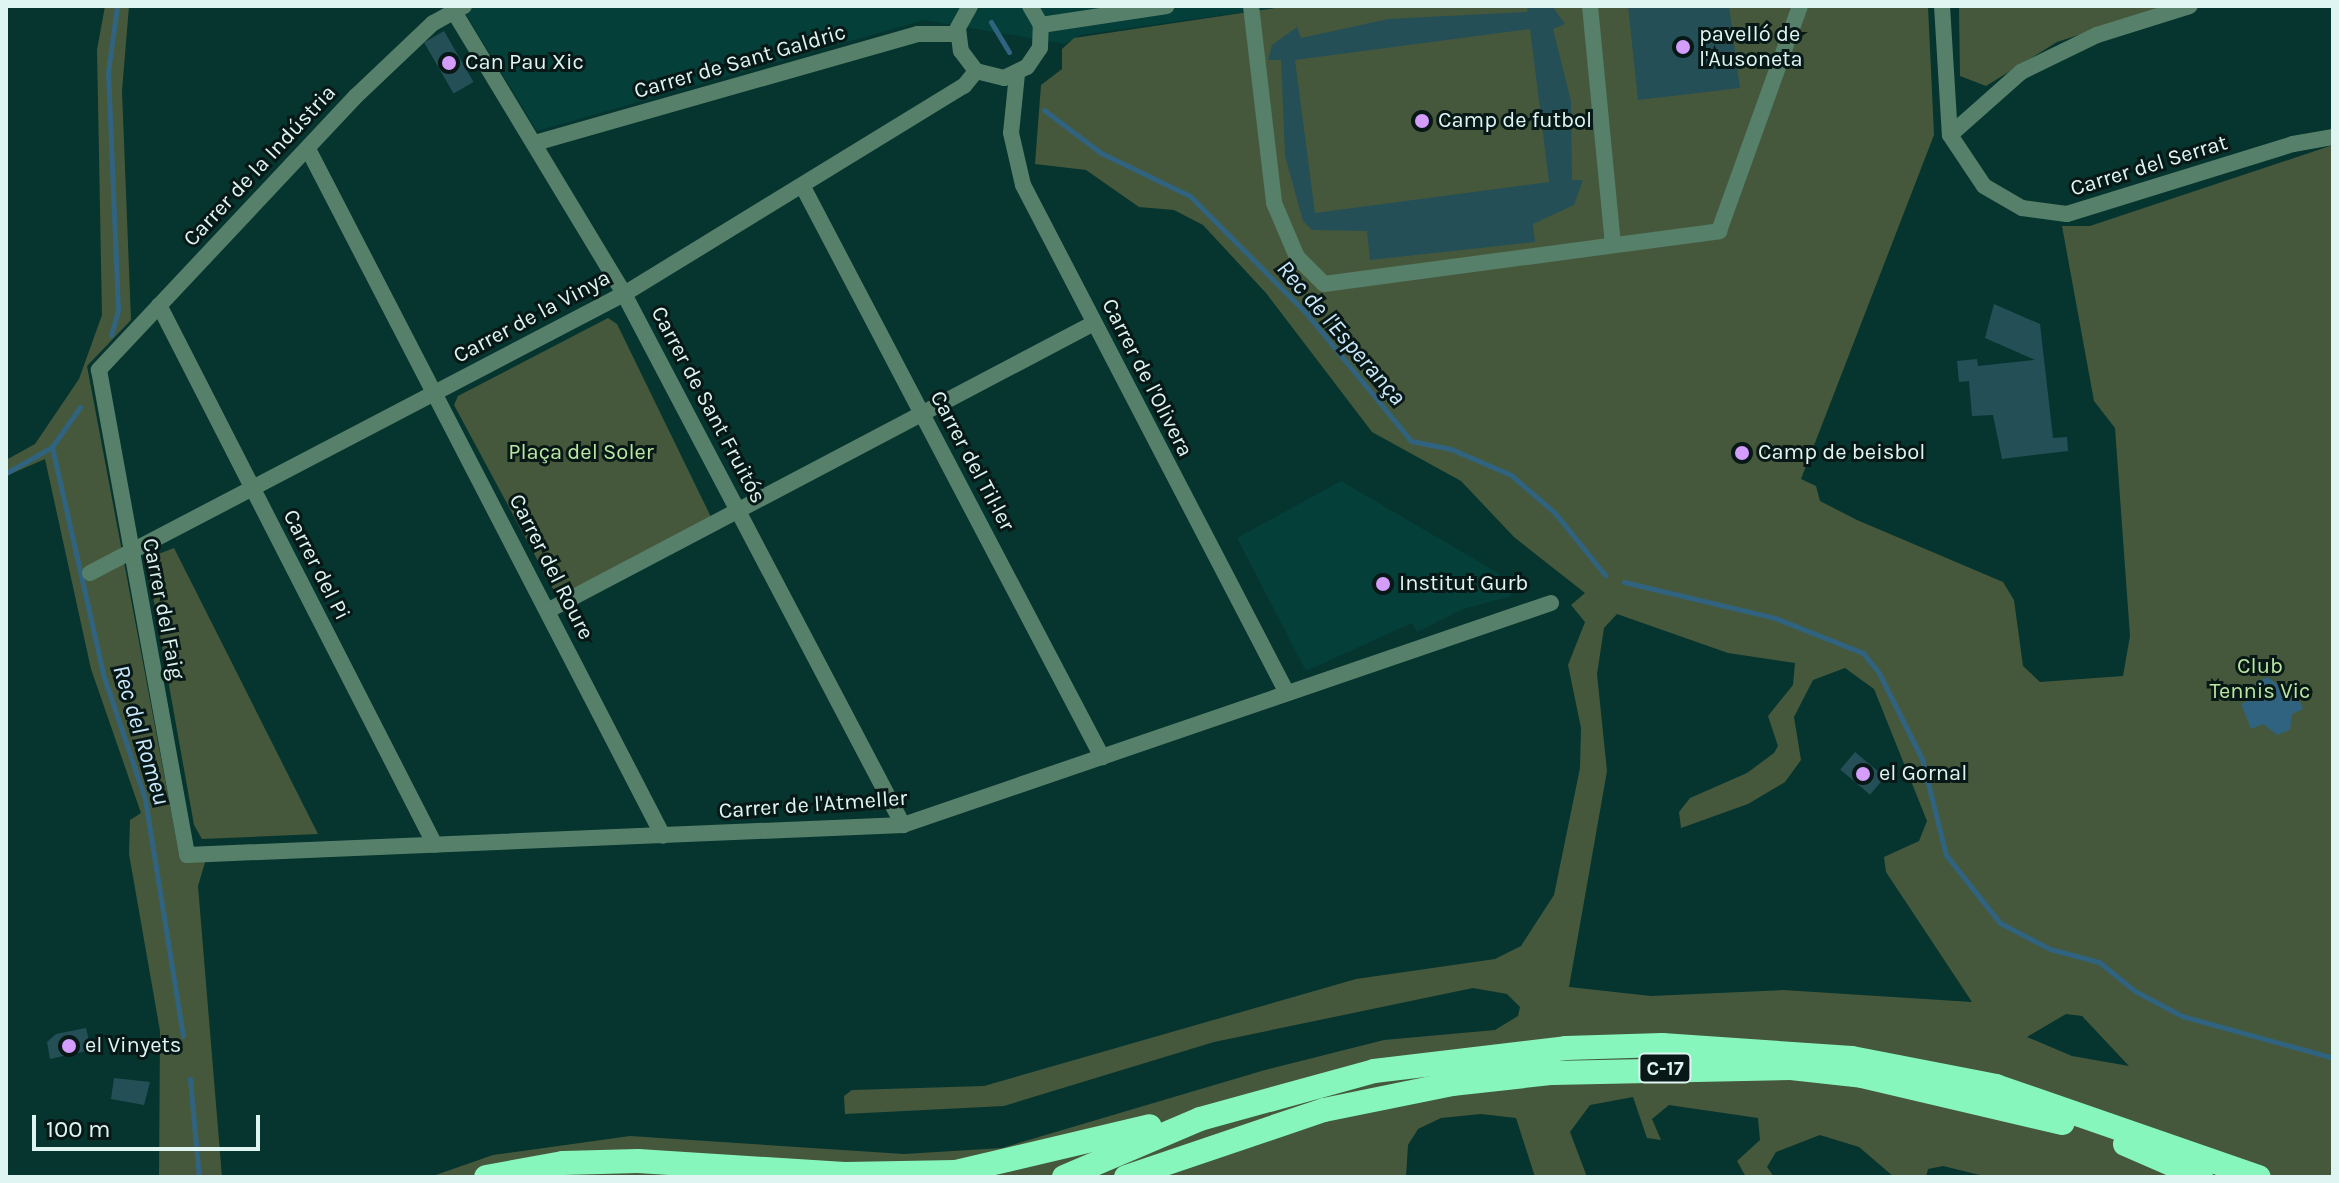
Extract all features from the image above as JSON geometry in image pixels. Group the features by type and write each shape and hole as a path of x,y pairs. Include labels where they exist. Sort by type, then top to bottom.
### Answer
{"highway":[{"name":"C-17","path":"1064,1177 1200,1119 1279,1094 1434,1062 1614,1045 1758,1048 1852,1058 1996,1086 2259,1177"},
{"name":"C-17","path":"1126,1177 1282,1122 1409,1091 1552,1073 1760,1068 1862,1076 1988,1102 2072,1125 2201,1177"},
{"path":"486,1177 563,1163 625,1161 868,1175 956,1172 1200,1119"}],"street":[{"path":"949,6 963,19 964,58 976,71 996,78 1017,74 1038,54 1041,25 1030,6"},
{"path":"1041,25 1167,6"},
{"path":"1251,6 1274,203 1297,257 1324,284 1719,231 1800,6"},
{"path":"1590,6 1613,245"},
{"path":"1942,6 1950,135"},
{"path":"1950,135 2021,72 2097,35 2190,6"},
{"name":"Carrer de Sant Fruitós","path":"460,10 624,294 903,825"},
{"name":"Carrer de la Indústria","path":"99,370 308,149 433,23 460,10"},
{"name":"Carrer de Sant Galdric","path":"535,143 963,19"},
{"name":"Carrer de la Vinya","path":"90,573 624,294 964,86 976,71"},
{"name":"Carrer de l'Olivera","path":"1017,74 1013,154 1094,323 1286,691"},
{"name":"Carrer del Serrat","path":"1950,135 1984,186 2022,208 2067,214 2089,212 2293,144 2333,137"},
{"name":"Carrer del Roure","path":"308,149 549,610 663,836"},
{"name":"Carrer del Til·ler","path":"803,187 1102,757"},
{"name":"Carrer del Pi","path":"159,305 435,845"},
{"path":"549,610 1094,323"},
{"name":"Carrer del Faig","path":"99,370 187,855"},
{"name":"Carrer de l'Atmeller","path":"187,855 903,825 1286,691 1551,603"}],"shaded area":[{"path":"461,6 1289,6 1080,35 1065,44 924,20 537,131"},
{"name":"Institut Gurb","path":"1341,481 1498,573 1512,596 1463,609 1417,632 1412,623 1306,671 1237,538"},
{"path":"2268,677 2280,687 2292,683 2303,709 2292,714 2290,730 2277,735 2263,724 2251,729 2241,704 2253,698 2255,682"}],"green space":[{"path":"105,6 129,6 122,91 131,320 87,366 180,859 206,859 198,886 222,1177 159,1177 160,1031 129,854 130,820 141,813 91,669 45,459 6,476 6,460 35,444 79,379 102,315 97,50"},
{"name":"Club Tennis Vic","path":"1289,6 1928,6 1934,135 1801,479 1816,486 1820,501 1857,520 2003,582 2014,600 2023,666 2040,682 2123,676 2130,636 2115,428 2094,401 2062,226 2090,226 2333,145 2333,1177 1988,1177 1943,1166 1928,1169 1926,1177 1894,1177 1859,1147 1820,1135 1776,1152 1767,1167 1774,1177 1746,1177 1737,1161 1760,1140 1758,1118 1669,1105 1652,1119 1661,1140 1647,1138 1633,1097 1590,1105 1570,1132 1587,1177 1535,1177 1516,1118 1481,1114 1441,1118 1418,1129 1408,1145 1406,1177 430,1177 493,1155 630,1136 904,1154 1002,1148 1265,1070 1384,1040 1495,1030 1518,1016 1520,1007 1507,994 1473,988 1214,1042 1004,1106 845,1114 844,1096 852,1090 984,1086 1356,979 1495,959 1521,946 1554,895 1580,768 1581,728 1568,665 1585,622 1571,605 1585,593 1514,537 1461,481 1372,432 1266,293 1203,225 1174,210 1139,207 1086,170 1035,164 1041,85 1062,69 1062,49 1074,38","holes":["1617,614 1728,653 1795,663 1793,685 1768,716 1778,746 1774,753 1747,773 1690,798 1679,812 1681,828 1748,804 1785,782 1801,760 1794,717 1813,680 1845,668 1874,689 1927,821 1919,841 1884,857 1886,872 1972,1002 1783,990 1651,996 1569,987 1607,771 1597,674 1604,628","2066,1014 2082,1016 2129,1066 2072,1056 2027,1037"]},
{"path":"1959,6 2168,6 2057,42 1986,86 1960,76"},
{"name":"Plaça del Soler","path":"608,318 617,324 711,517 559,600 454,405 458,396"},
{"path":"174,548 318,834 202,839 194,825 148,568 153,556"}],"building":[{"name":"Camp de futbol","path":"1528,6 1552,6 1565,24 1553,29 1571,101 1572,180 1583,180 1574,205 1533,224 1535,242 1370,260 1367,231 1312,230 1303,221 1285,156 1281,60 1268,60 1272,45 1297,27 1301,38 1388,19 1527,12","holes":["1530,29 1549,182 1315,213 1295,60"]},
{"name":"pavelló de l'Ausoneta","path":"1628,6 1729,6 1740,88 1638,100"},
{"name":"Can Pau Xic","path":"444,31 474,82 454,94 424,42"},
{"path":"1994,304 2040,324 2053,438 2067,437 2068,451 2002,459 1993,415 1972,416 1969,381 1959,382 1957,361 1977,359 1978,366 2035,360 1985,338"},
{"name":"el Gornal","path":"1855,752 1885,777 1870,795 1840,770"},
{"name":"el Vinyets","path":"86,1028 91,1050 50,1059 47,1042 56,1034"},
{"path":"114,1078 150,1082 144,1105 111,1099"}],"waterway":[{"name":"Rec del Romeu","path":"111,335 118,310 108,72 117,6"},
{"path":"991,22 1009,52"},
{"name":"Rec de l'Esperança","path":"1044,110 1101,153 1190,196 1306,313 1411,441 1451,449 1511,475 1555,513 1605,575"},
{"name":"Rec del Romeu","path":"6,473 52,447 80,407"},
{"name":"Rec del Romeu","path":"52,447 104,677 145,799 183,1036"},
{"name":"Rec de l'Esperança","path":"1624,582 1775,618 1863,653 1879,673 1922,759 1946,855 2000,923 2050,949 2099,962 2135,991 2182,1016 2333,1058"},
{"name":"Rec del Romeu","path":"190,1079 199,1177"}],"place":[{"name":"pavelló de l'Ausoneta","path":"1683,47"},
{"name":"Can Pau Xic","path":"449,63"},
{"name":"Camp de futbol","path":"1422,121"},
{"name":"Camp de beisbol","path":"1742,453"},
{"name":"Institut Gurb","path":"1383,584"},
{"name":"el Gornal","path":"1863,774"},
{"name":"el Vinyets","path":"69,1046"}]}
